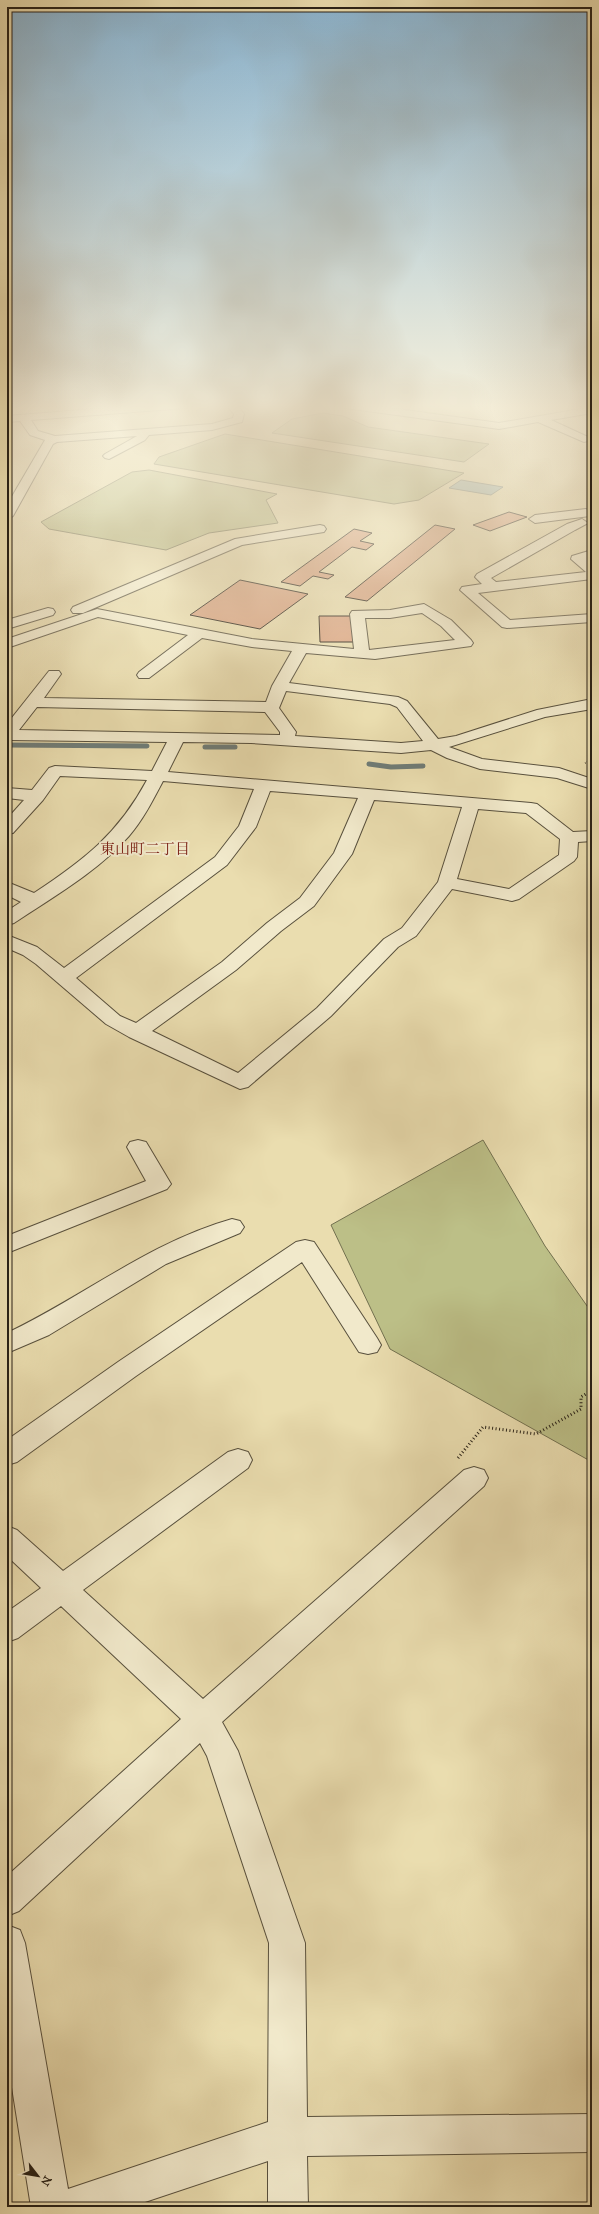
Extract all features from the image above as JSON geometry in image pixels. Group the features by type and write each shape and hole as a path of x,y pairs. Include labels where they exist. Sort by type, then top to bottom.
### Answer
{"street":[{"path":"535,519 567,516 592,511"},
{"path":"567,516 587,525"},
{"path":"493,587 482,577 570,527 587,525"},
{"path":"7,634 83,608 239,542 320,529"},
{"path":"592,554 577,559 592,570"},
{"path":"592,574 467,590 507,624 516,625 568,618 592,618"},
{"path":"7,644 97,613 252,643 362,654 375,655 466,643 446,623 424,608 390,614 357,614 362,654"},
{"path":"7,625 48,612"},
{"path":"144,675 199,633"},
{"path":"32,702 272,708 280,686 301,648"},
{"path":"7,735 54,674"},
{"path":"280,686 399,702 434,745 452,756 480,764 559,773 592,784"},
{"path":"7,735 286,740 366,747 401,748 434,745 459,740 542,713 592,704"},
{"path":"270,707 288,732 286,740"},
{"path":"7,919 35,901 113,841 132,819 158,776 177,738"},
{"path":"7,829 37,796 55,770 158,776 531,808 570,837 592,836"},
{"path":"65,977 221,861 247,827 264,786"},
{"path":"7,793 37,796"},
{"path":"136,1033 230,966 274,927 292,915 307,902 343,854 368,794"},
{"path":"7,941 30,951 65,977 113,1020 136,1033 240,1082 324,1012 390,944 409,932 447,883 471,804"},
{"path":"447,883 512,895 568,857 570,837"},
{"path":"7,888 35,901"},
{"path":"7,1245 159,1184 138,1147"},
{"path":"7,1344 40,1328 157,1258 232,1227"},
{"path":"7,1454 305,1248 368,1345"},
{"path":"7,1629 60,1588 238,1460"},
{"path":"7,1900 203,1719 474,1478"},
{"path":"7,1538 203,1719 222,1751 287,1943 288,2207"},
{"path":"7,1943 51,2207"},
{"path":"72,2207 255,2144 287,2137 592,2133"}],"path":[{"path":"474,1478 453,1465 483,1427 536,1434 581,1408 581,1397 592,1390"}],"green space":[{"path":"66,508 270,508 278,523 209,533 166,550 49,529 41,522"},
{"path":"483,1140 545,1246 592,1313 592,1462 390,1349 331,1225"}],"building":[{"path":"509,512 527,517 490,531 473,525"},
{"path":"435,525 455,529 367,601 345,597"},
{"path":"354,529 372,533 360,541 374,544 366,550 352,547 319,572 334,575 328,579 313,576 300,586 281,582"},
{"path":"240,580 308,594 260,629 190,615"},
{"path":"319,616 353,616 355,642 320,642"}],"waterway":[{"path":"7,745 147,746"},
{"path":"205,747 235,747"},
{"path":"369,764 391,767 423,766"}],"district":[{"name":"東山町二丁目","path":"145,849"}]}
